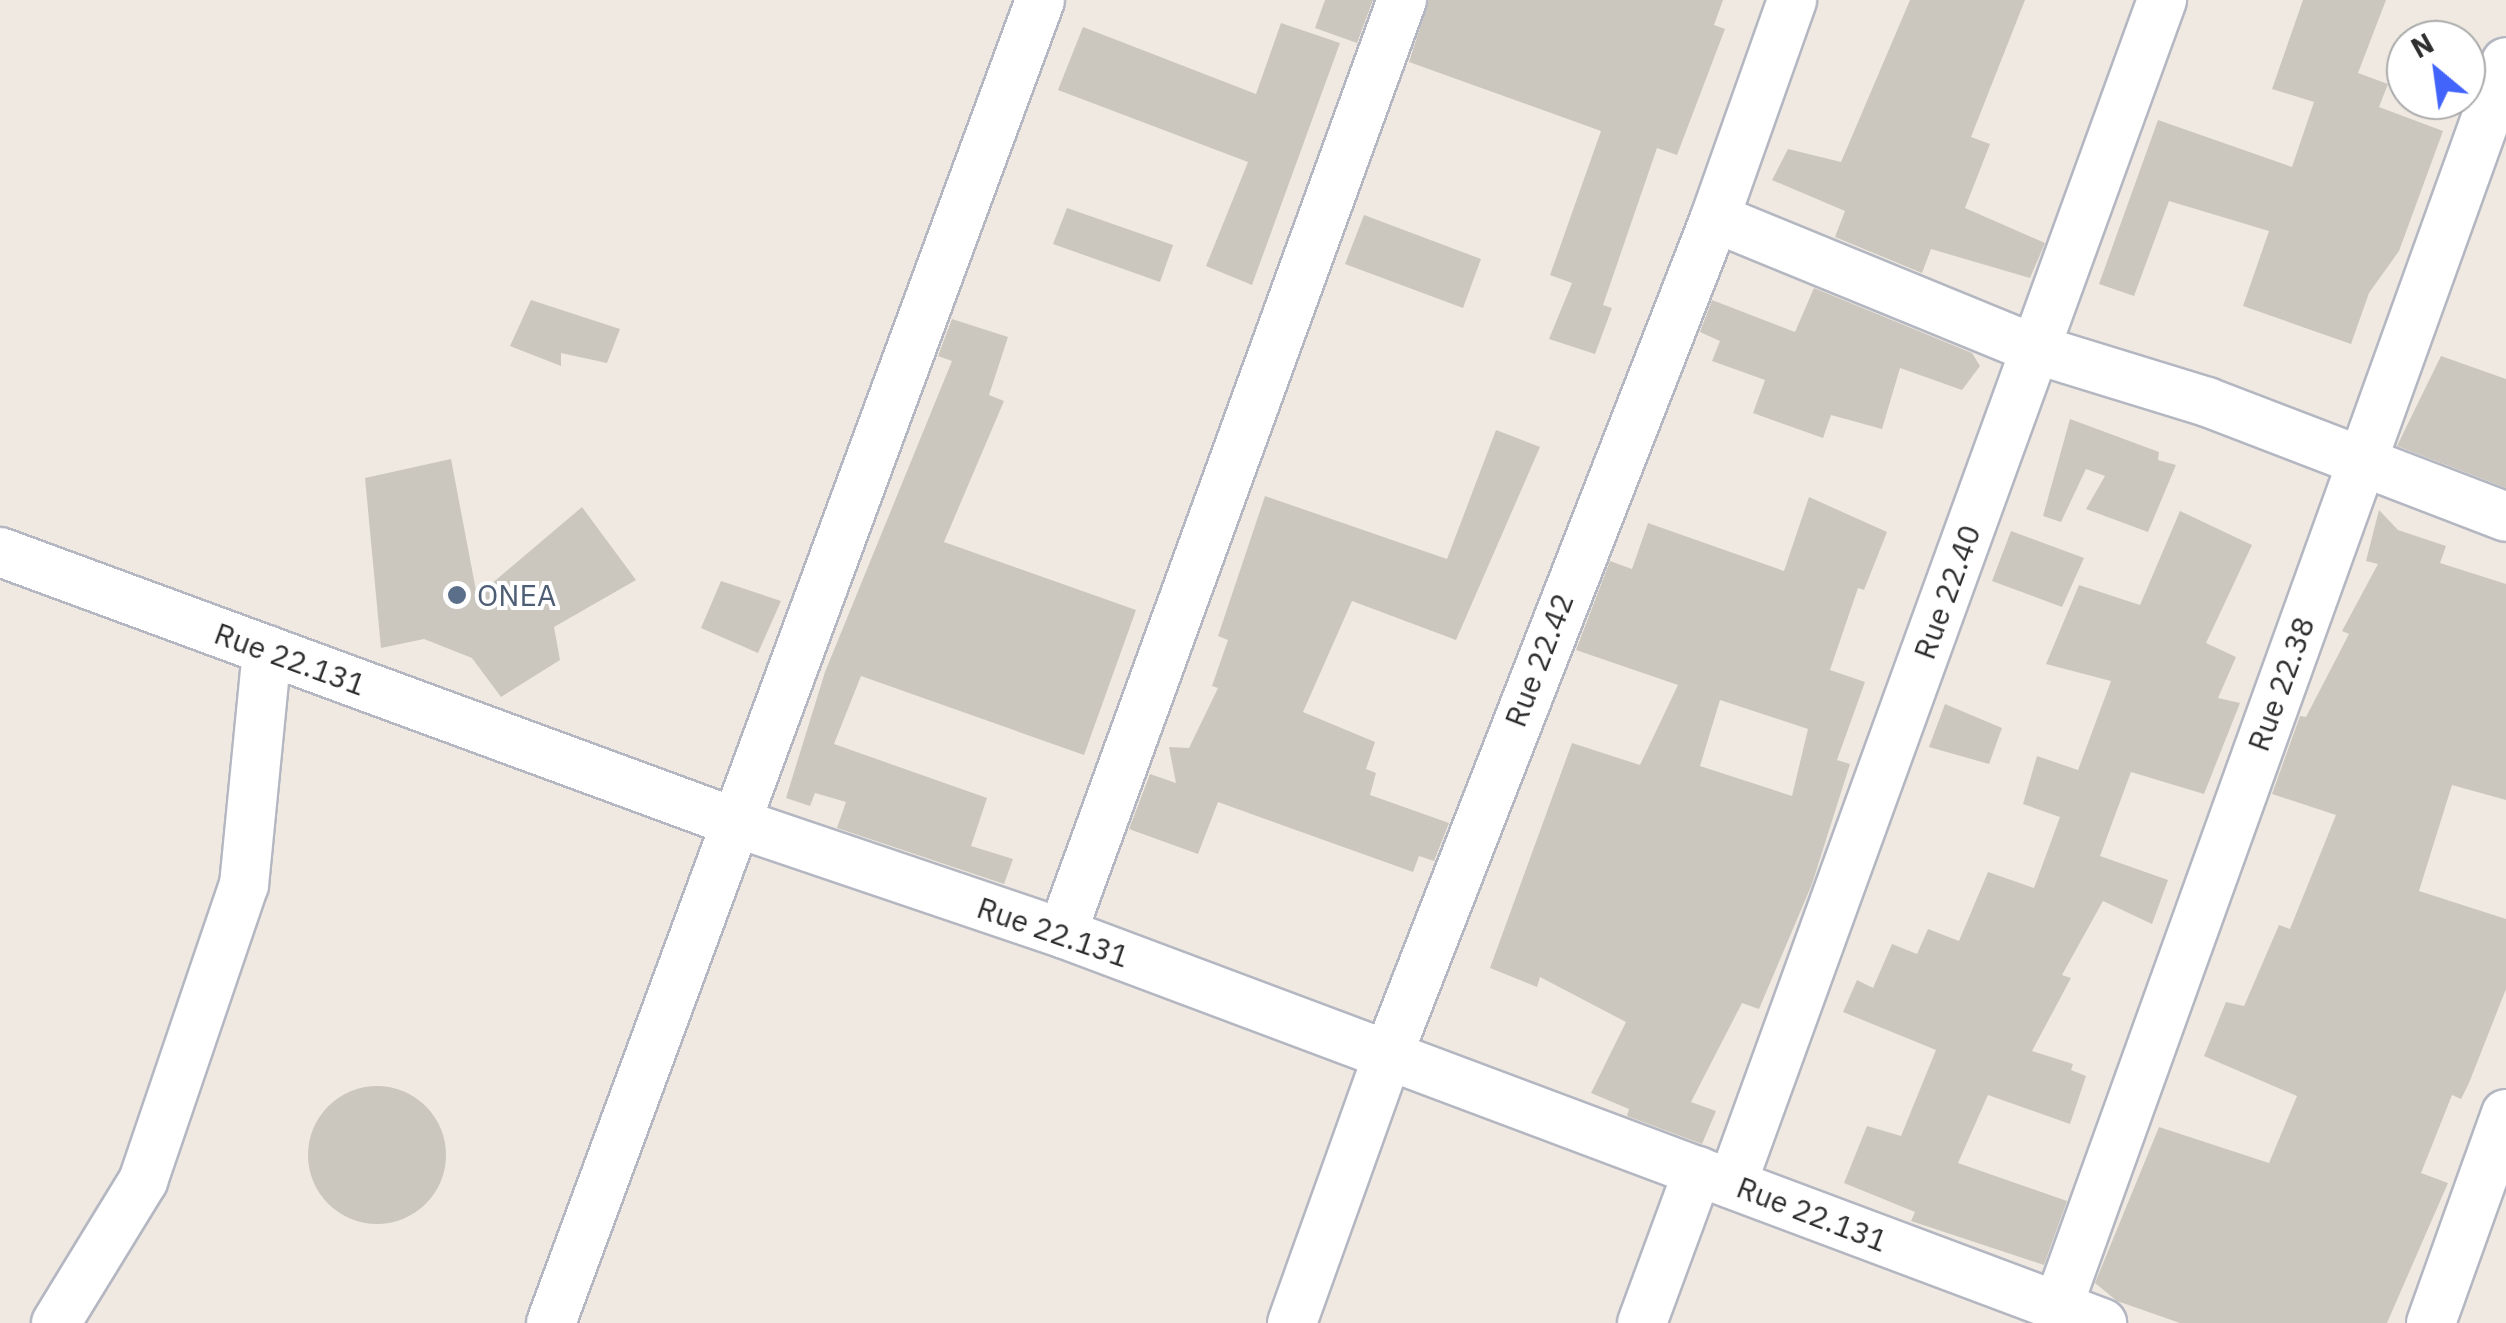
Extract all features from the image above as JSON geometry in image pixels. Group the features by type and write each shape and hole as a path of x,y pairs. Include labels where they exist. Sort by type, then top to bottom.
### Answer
{"street":[{"path":"551,1323 1040,0"},
{"path":"1062,933 1402,0"},
{"name":"Rue 22.42","path":"1292,1323 1388,1055 1715,218 1792,0"},
{"name":"Rue 22.40","path":"1642,1323 1715,1178 2036,349 2162,0"},
{"name":"Rue 22.38","path":"2058,1306 2506,62"},
{"path":"1715,218 2036,349 2207,402 2506,517"},
{"name":"Rue 22.131","path":"0,552 737,824 1062,933 2102,1323"},
{"path":"56,1323 143,1181 244,885 266,650"},
{"path":"2431,1323 2506,1114"}],"building":[{"path":"1325,0 1373,0 1357,43 1315,28"},
{"path":"1429,0 1723,0 1714,25 1725,29 1677,155 1657,148 1603,305 1612,308 1595,354 1549,339 1572,283 1550,275 1601,131 1409,62"},
{"path":"1910,0 2025,0 1971,137 1990,144 1965,208 2045,243 2030,278 1931,249 1922,273 1835,237 1845,211 1772,180 1788,149 1841,162"},
{"path":"2303,0 2386,0 2358,73 2386,83 2379,107 2386,110 2386,120 2414,120 2443,131 2399,251 2369,293 2351,344 2243,306 2269,231 2169,201 2134,296 2099,284 2158,120 2292,167 2314,102 2272,89"},
{"path":"1281,23 1340,43 1252,285 1206,266 1248,162 1058,90 1083,27 1256,94"},
{"path":"1067,208 1173,245 1160,282 1053,244"},
{"path":"1364,215 1481,259 1463,308 1345,264"},
{"path":"1814,288 1972,353 1980,366 1962,390 1900,368 1882,429 1831,415 1823,438 1753,413 1765,380 1712,361 1720,341 1700,332 1712,300 1795,332"},
{"path":"531,300 620,329 607,363 561,353 561,366 510,346"},
{"path":"952,319 1008,337 989,395 1004,401 944,542 1136,610 1084,755 861,676 834,744 987,798 971,846 1013,859 1004,884 837,828 846,802 815,793 810,806 786,798 825,672 952,361 938,356"},
{"path":"2441,356 2506,379 2506,488 2397,446"},
{"path":"2070,419 2159,452 2158,460 2176,465 2148,532 2086,509 2105,476 2086,469 2061,522 2043,516"},
{"path":"1496,430 1540,447 1456,640 1352,601 1303,712 1375,742 1366,769 1376,773 1370,795 1449,823 1434,861 1419,856 1413,872 1218,802 1198,854 1129,829 1150,774 1176,783 1169,747 1189,748 1218,688 1212,686 1228,640 1218,636 1265,496 1447,559"},
{"path":"451,459 477,596 582,507 636,580 554,627 560,660 501,697 472,658 424,639 381,648 365,478"},
{"path":"1809,497 1887,532 1864,590 1858,588 1830,670 1865,682 1837,760 1850,764 1812,884 1759,1009 1742,1003 1691,1102 1716,1111 1702,1144 1627,1116 1629,1109 1591,1093 1626,1022 1540,977 1537,987 1490,968 1572,743 1640,765 1678,685 1576,650 1610,561 1632,569 1648,523 1784,571","holes":["1720,700 1808,729 1792,796 1700,766"]},
{"path":"2379,510 2398,530 2446,546 2440,563 2506,584 2506,800 2452,785 2419,891 2506,919 2506,989 2469,1083 2461,1099 2452,1095 2421,1173 2448,1183 2387,1323 2180,1323 2117,1301 2095,1283 2159,1127 2269,1163 2297,1096 2204,1056 2226,1002 2244,1006 2279,925 2290,929 2336,815 2272,794 2300,716 2306,717 2349,634 2342,631 2378,564 2366,561"},
{"path":"2180,511 2252,545 2206,643 2236,657 2218,698 2240,703 2204,794 2131,772 2100,856 2168,880 2152,924 2103,901 2062,975 2071,978 2032,1051 2073,1064 2071,1070 2086,1076 2070,1124 1988,1095 1958,1163 2067,1201 2044,1265 1911,1221 1915,1212 1844,1183 1867,1126 1901,1136 1936,1050 1843,1012 1857,980 1873,988 1892,944 1917,954 1928,929 1959,941 1988,872 2034,888 2060,817 2023,804 2037,756 2078,770 2111,681 2046,664 2079,585 2140,605"},
{"path":"2011,531 2084,558 2062,607 1992,581"},
{"path":"721,581 781,601 758,653 701,628"},
{"path":"1945,704 2002,728 1989,764 1929,747"},
{"path":"377,1086 403,1091 426,1106 441,1129 446,1155 441,1181 426,1204 403,1219 377,1224 351,1219 328,1204 313,1181 308,1155 313,1129 328,1106 351,1091"}],"place":[{"name":"ONEA","path":"457,595"}]}
